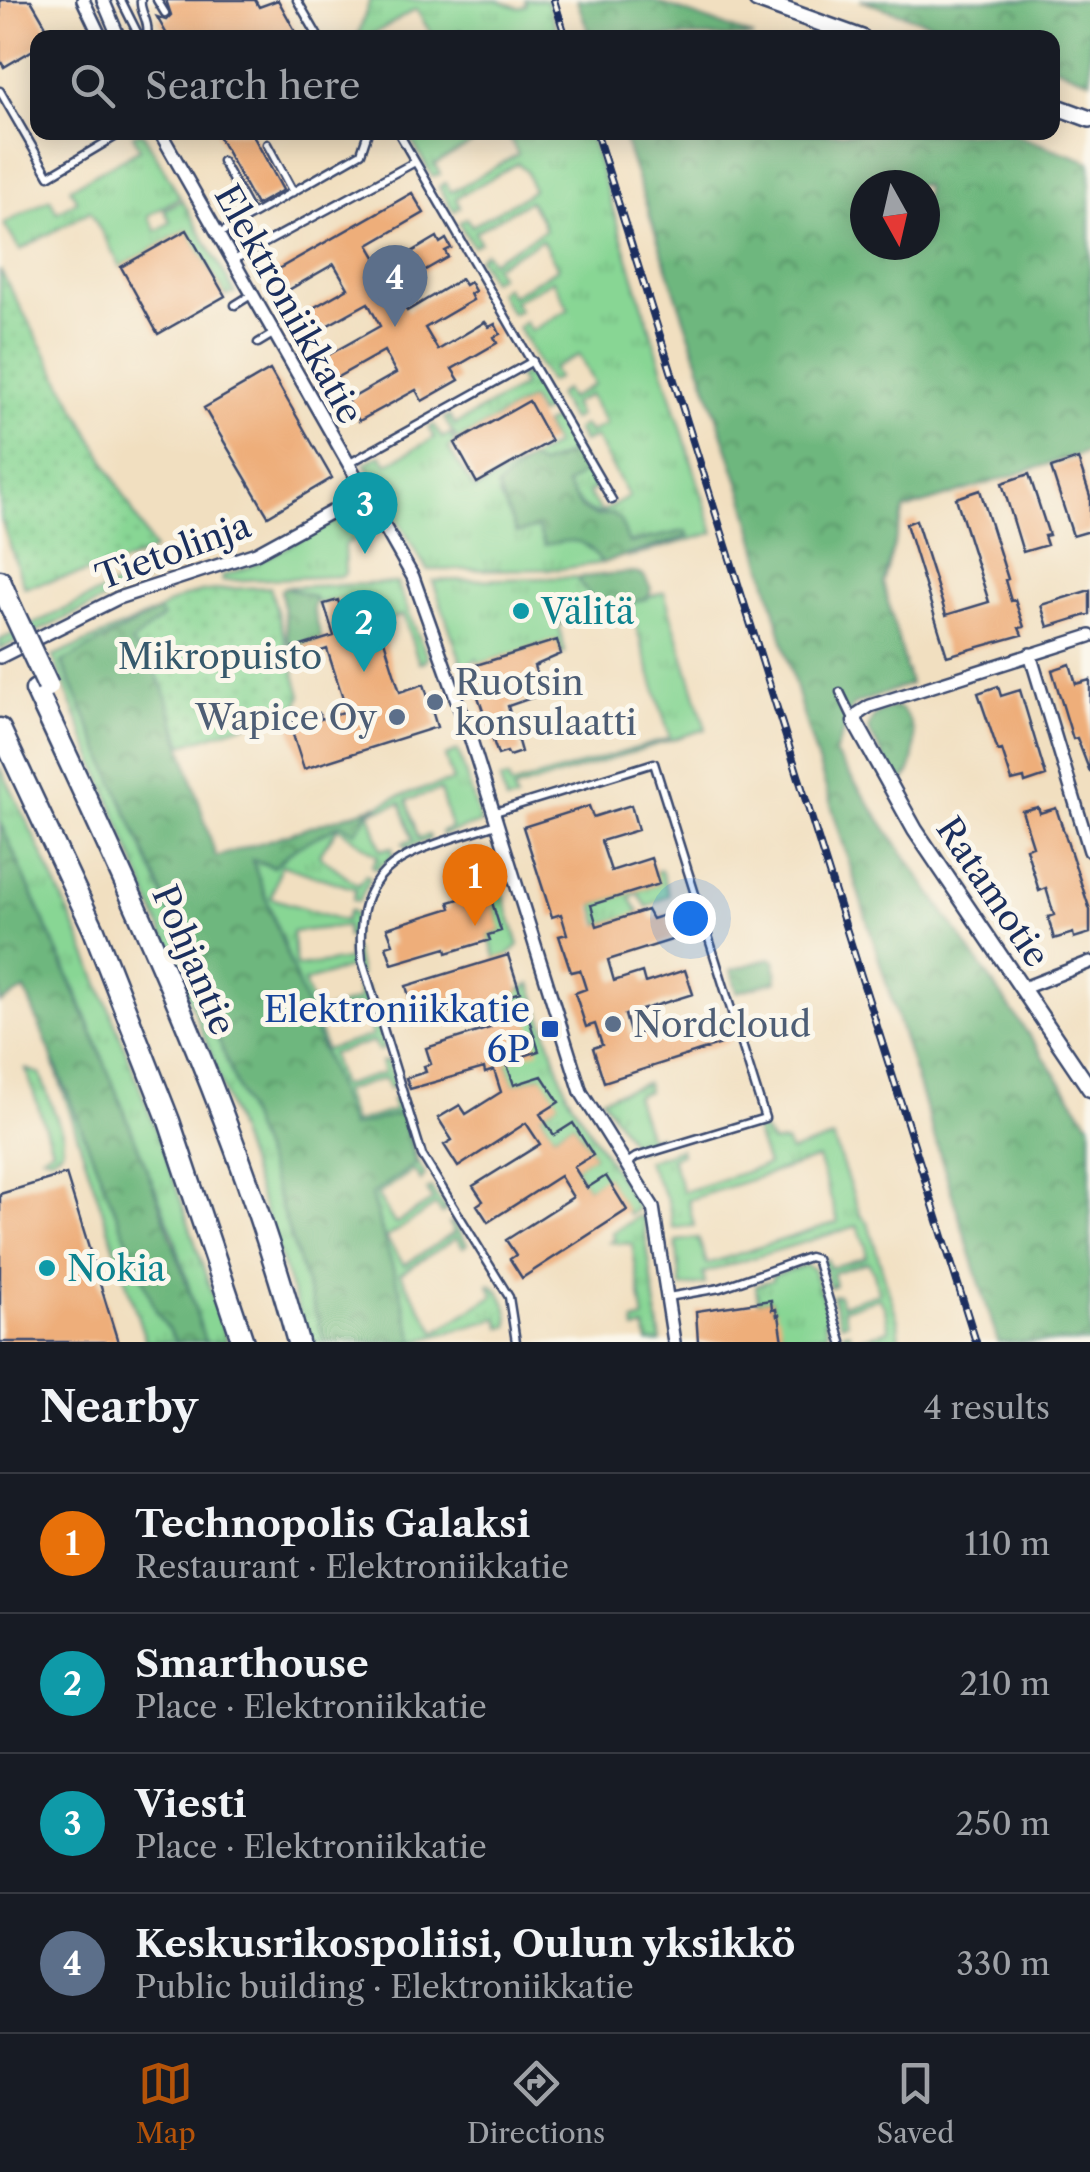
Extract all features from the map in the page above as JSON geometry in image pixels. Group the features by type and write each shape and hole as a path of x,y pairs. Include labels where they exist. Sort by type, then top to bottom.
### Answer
{"highway":[{"name":"Pohjantie","path":"0,581 6,611 139,911 238,1154 298,1342"},
{"path":"0,729 94,930 169,1121 243,1342"}],"main road":[{"path":"757,0 840,30"},
{"path":"1060,109 1090,119"}],"street":[{"path":"83,0 97,30"},
{"path":"103,0 115,30"},
{"name":"Elektroniikkatie","path":"164,140 414,577 581,1092 653,1207 674,1342"},
{"name":"Tietolinja","path":"0,657 118,598 256,553 364,494"},
{"path":"854,722 870,706 1090,636"},
{"path":"1030,654 1090,851"},
{"name":"Ratamotie","path":"854,722 915,830 1090,1089"},
{"path":"1022,989 1090,962"}],"lane":[{"path":"121,0 139,30"},
{"path":"141,0 149,23 147,30"},
{"path":"157,0 164,14"},
{"path":"297,0 314,30"},
{"path":"0,91 49,176 110,140"},
{"path":"217,234 360,153 367,140"},
{"path":"402,140 612,500"},
{"path":"267,144 273,163 294,192"},
{"path":"222,161 238,181 252,215"},
{"path":"232,261 414,162"},
{"path":"235,306 251,296"},
{"path":"258,343 274,334"},
{"path":"348,464 533,361"},
{"path":"840,692 854,722"},
{"path":"516,1342 509,1296 422,1156 362,960 359,934 367,899 386,867 428,845 654,764 765,1118 636,1157 626,1164"},
{"path":"668,1296 720,1288 810,1257 816,1259 842,1342"}],"green space":[{"path":"370,0 498,0 519,8 526,5 525,0 547,0 557,30 429,30 416,9 380,30 360,30"},
{"path":"577,0 652,0 735,30 588,30"},
{"path":"860,0 1090,0 1090,80 1060,69 1060,30 951,30"},
{"path":"136,140 147,140 180,197 148,216 156,231 171,222 164,210 182,200 235,293 225,296 187,230 121,267 90,211 20,250 4,224 50,199 57,212 77,201 70,188 140,149"},
{"path":"411,140 478,140 435,164 440,174 433,177"},
{"path":"511,140 591,140 714,533 626,558 688,537 686,531 628,543 611,514 589,511 566,485 587,470 597,487 588,493 601,512 629,497 595,437 583,442 576,430 583,425 589,433 606,424 589,395 572,404 578,416 571,420 557,395 564,390 569,399 594,384 579,355 552,369 557,378 549,382 518,327 525,322 531,331 569,309 553,280 514,301 519,310 512,314 498,292 505,287 511,296 558,268 542,240 494,266 499,276 491,280 478,258 485,252 491,261 545,230 541,219 529,201 475,232 480,242 473,246 459,223 466,218 472,226 533,190 526,171 518,163 456,198 460,207 454,211 439,187 445,183 451,192 518,154"},
{"path":"624,140 1029,140 1090,162 1090,451 904,510 883,583 910,684 853,705 835,754 1090,1124 1090,1342 998,1342 802,711 744,497"},
{"path":"0,270 154,550 118,565 24,587 0,516"},
{"path":"518,376 536,380 551,407 539,415 530,399 459,440 456,438 444,418 449,416 455,425 523,386"},
{"path":"557,417 576,451 539,466 498,495 516,533 538,528 545,544 584,544 602,563 559,569 427,570 365,463 381,455 387,464 434,438 429,428 434,425 442,438 450,434 455,442 448,448 475,490 555,445 544,425"},
{"path":"576,451 587,470 566,485 582,509 596,516 611,514 620,520 629,543 686,531 689,536 602,563 584,544 564,541 544,545 538,528 516,533 497,487 529,459 540,466"},
{"path":"344,517 358,520 369,532 344,545 342,576 222,581 222,576 249,567"},
{"path":"167,568 0,649 0,640 111,587"},
{"path":"632,572 644,576 651,589 648,598 557,625 561,615 589,601 590,595 578,581 582,577"},
{"path":"582,577 579,582 590,595 589,601 558,620 565,652 561,654 556,640 479,664 477,659 463,667 433,581"},
{"path":"397,583 427,657 419,663 403,615 382,622 376,603 352,599 316,603 314,597 285,587"},
{"name":"Mikropuisto","path":"270,587 301,696 296,708 183,745 152,665 131,643 163,617 158,611 184,597 211,590"},
{"path":"285,587 315,597 313,609 322,639 291,649 281,590"},
{"path":"664,592 706,729 513,790 516,800 506,802 500,780 508,778 511,786 670,738 629,603"},
{"path":"158,611 62,663 158,883 266,1162 325,1342 309,1342 211,1054 53,657"},
{"path":"159,611 163,617 132,644 152,665 164,689 216,857 379,805 365,814 355,832 341,824 295,848 273,867 252,860 351,1127 401,1113 416,1164 371,1195 415,1342 325,1342 266,1162 158,883 62,662"},
{"path":"897,707 910,722 915,743 912,765 903,782 897,780 868,730 878,713"},
{"path":"458,751 481,823 442,835 451,828 440,790 407,800 418,838 429,835 430,839 406,848 403,843 413,840 401,803 372,811 397,797 453,781 445,756"},
{"path":"0,767 66,907 126,1050 227,1342 205,1342 174,1236 78,996 0,822"},
{"path":"370,813 381,850 392,847 393,856 376,869 372,866 378,856 338,827 319,855 358,885 366,875 370,878 359,901 353,900 356,889 281,865 271,898 345,921 350,910 355,913 353,936 347,937 346,926 292,932 296,966 349,960 349,948 355,951 360,975 354,977 351,967 304,982 315,1014 360,999 357,988 366,988 372,1012 366,1014 362,1004 316,1018 325,1050 372,1036 369,1025 377,1024 384,1049 378,1051 374,1041 331,1054 341,1086 384,1073 381,1062 388,1061 395,1087 389,1088 385,1078 343,1091 353,1123 395,1110 392,1099 399,1097 418,1164 425,1175 421,1181 414,1170 377,1195 395,1224 433,1200 427,1190 431,1188 446,1210 442,1214 436,1205 386,1238 404,1265 454,1233 449,1224 452,1222 467,1244 463,1247 456,1238 400,1274 436,1332 494,1295 491,1284 507,1308 509,1326 502,1328 498,1318 415,1342 371,1194 401,1114 351,1128 252,859 273,867 295,848 341,824 355,832"},
{"path":"0,822 137,1144 205,1342 177,1342 157,1313 25,990 0,1003"},
{"path":"491,854 519,945 496,959 488,935 501,931 490,896 477,900 475,894 456,900 445,868"},
{"path":"661,870 669,895 647,907 638,893 630,898 639,912 626,920 625,917 600,925 594,904 658,884 655,872"},
{"path":"770,958 775,961 777,981 737,992 731,970"},
{"path":"531,984 567,1094 638,1208 629,1215 606,1177 587,1188 574,1167 593,1155 573,1123 554,1135 540,1114 558,1102 541,1076 514,1085 506,1062 528,1016 515,1020 508,996"},
{"path":"50,1052 157,1313 177,1342 146,1342"},
{"path":"26,1069 40,1074 63,1135 62,1150 51,1157 42,1155 52,1149"},
{"path":"646,1083 648,1091 635,1096 649,1138 660,1138 640,1145 642,1150 637,1151 602,1098"},
{"path":"754,1127 763,1130 772,1143 786,1142 790,1152 833,1138 860,1215 868,1223 898,1321 900,1342 846,1342 843,1333 849,1331 853,1341 889,1330 879,1298 843,1309 847,1322 841,1324 832,1296 838,1295 842,1305 878,1293 868,1262 832,1273 835,1285 830,1287 822,1261 827,1259 830,1268 866,1257 866,1246 857,1226 703,1273 705,1284 681,1287 676,1241 698,1238 707,1264 838,1222 818,1158 688,1200 694,1226 673,1228 668,1201 646,1161 680,1149 681,1154 671,1158 683,1192 767,1165"},
{"path":"639,1216 643,1218 661,1342 648,1342 645,1328 635,1330 634,1322 644,1319 632,1244 610,1242 615,1239 612,1233"},
{"path":"806,1265 813,1269 829,1318 824,1321 828,1334 783,1339 771,1300 758,1302 756,1285"}],"building":[{"path":"0,0 31,0 48,30 30,30 30,52 4,67 0,60"},
{"path":"166,0 255,0 259,7 278,0 295,30 164,30 157,17 166,20 171,15"},
{"path":"220,140 255,140 283,190 256,205"},
{"path":"412,193 424,213 369,245 383,269 437,237 440,243 446,239 451,248 445,251 448,257 394,288 407,311 461,279 465,285 470,282 475,291 470,294 473,300 425,328 438,350 485,322 489,327 495,324 500,334 494,337 497,343 452,369 459,380 422,401 416,390 359,421 356,416 350,419 344,409 350,406 347,401 396,373 384,351 334,379 320,367 326,364 323,358 380,326 368,303 310,335 307,330 301,333 296,324 302,321 299,316 348,288 334,264 285,292 273,272"},
{"path":"187,230 225,296 158,334 121,267"},
{"path":"270,370 332,478 268,516 204,408"},
{"path":"529,401 551,441 477,483 455,443"},
{"path":"1078,459 1090,496 1090,531 1073,536 1051,468"},
{"path":"1029,474 1049,535 1044,536 1047,545 1023,552 1002,483"},
{"path":"980,490 1008,579 1005,580 1011,601 1015,600 1024,627 1019,628 1022,635 947,656 906,524 916,520 946,615 989,602 956,498"},
{"path":"1090,590 1090,614 1048,627 1041,605"},
{"path":"338,600 342,615 373,605 400,692 424,684 437,727 304,769 289,722 319,713 321,719 347,711 327,649 297,659 294,648 334,636 324,604"},
{"path":"557,640 561,654 534,666 543,694 508,706 521,752 498,755 472,679 473,666"},
{"path":"1070,664 1076,684 1090,680 1090,772 1077,738 1073,739 1052,670"},
{"path":"998,686 1001,696 1020,690 1046,776 1025,783 1024,778 1012,781 978,693"},
{"path":"631,805 638,830 601,841 611,871 651,858 659,884 591,905 597,926 647,910 652,919 667,914 675,939 608,960 614,981 642,972 645,983 685,970 693,994 625,1015 631,1036 660,1027 663,1038 724,1019 731,1041 604,1082 593,1048 602,1045 595,1024 586,1027 575,993 586,989 580,970 571,972 559,936 567,934 561,914 552,917 523,827 589,806 593,817"},
{"path":"1038,807 1040,813 1056,808 1090,910 1090,933 1054,939 1048,917 1054,915 1046,888 1039,891 1026,848 1033,846 1022,811"},
{"path":"475,894 477,900 490,896 501,931 488,935 490,940 392,964 386,946 393,944 387,928 451,908 449,902"},
{"path":"508,955 520,992 508,996 515,1020 528,1016 539,1051 506,1062 514,1085 542,1076 559,1102 540,1114 554,1135 573,1123 593,1155 574,1167 587,1188 606,1176 627,1210 522,1278 510,1259 516,1255 506,1240 573,1197 560,1176 488,1222 477,1205 483,1201 473,1186 540,1144 526,1123 458,1167 444,1145 452,1140 438,1118 460,1105 466,1114 501,1092 494,1070 485,1073 484,1068 410,1089 406,1078 426,1072 424,1066 431,1064 426,1048 490,1028 483,1007 466,1012 464,1007 411,1024 405,1005 411,1003 406,986"},
{"name":"Nokia","path":"66,1174 118,1342 0,1342 0,1194"},
{"path":"771,1300 772,1310 776,1309 779,1315 783,1342 698,1342 696,1311"}],"railway":[{"path":"554,0 563,30"},
{"path":"599,140 976,1342"}],"place":[{"name":"Keskusrikospoliisi, Oulun yksikkö","path":"395,327"},
{"name":"Viesti","path":"365,554"},
{"name":"Välitä","path":"521,611"},
{"name":"Smarthouse","path":"364,672"},
{"name":"Ruotsin konsulaatti","path":"435,702"},
{"name":"Wapice Oy","path":"397,717"},
{"name":"Technopolis Galaksi","path":"475,926"},
{"name":"Nordcloud","path":"613,1024"},
{"name":"Elektroniikkatie 6P","path":"550,1029"},
{"name":"Nokia","path":"47,1268"}]}
